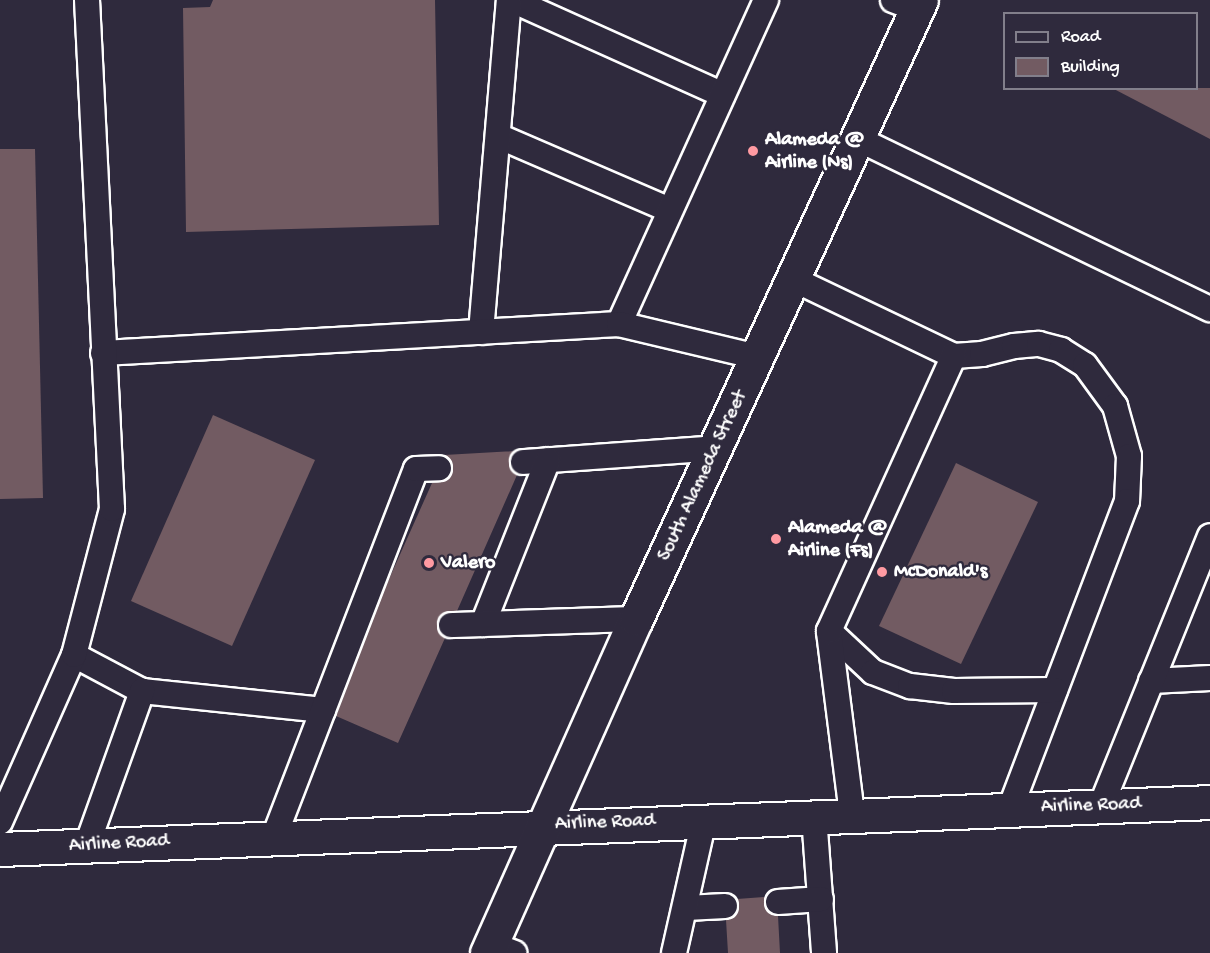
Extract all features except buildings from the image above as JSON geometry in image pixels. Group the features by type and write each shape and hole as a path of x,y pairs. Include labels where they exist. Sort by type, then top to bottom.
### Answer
{"main road":[{"name":"South Alameda Street","path":"497,950 544,826 636,619 858,139 910,3"},
{"name":"Airline Road","path":"0,849 852,814 1210,802"}],"lane":[{"path":"0,822 74,655 112,509 87,0"},
{"path":"481,332 510,0 723,95"},
{"path":"619,324 766,0"},
{"path":"498,136 670,210"},
{"path":"858,139 1210,309"},
{"path":"793,279 954,356 982,354 1014,346 1039,344 1061,350 1085,365 1115,406 1129,456 1128,501 1010,808"},
{"path":"103,353 619,324 758,357"},
{"path":"852,814 830,631 954,356"},
{"path":"523,462 717,448"},
{"path":"483,624 548,460"},
{"path":"274,837 323,710 361,628 416,469 439,468"},
{"path":"1101,806 1210,536"},
{"path":"451,626 636,619"},
{"path":"830,631 873,672 910,686 954,691 1056,690"},
{"path":"74,655 142,691 323,710"},
{"path":"1152,681 1210,678"},
{"path":"87,845 142,691"},
{"path":"814,816 824,953"},
{"path":"674,953 686,908 704,820"},
{"path":"778,902 821,899"},
{"path":"686,908 725,906"}],"place":[{"name":"Alameda @ Airline (Ns)","path":"753,151"},
{"name":"Alameda @ Airline (Fs)","path":"776,539"},
{"name":"Valero","path":"429,563"},
{"name":"McDonald's","path":"882,572"}]}
